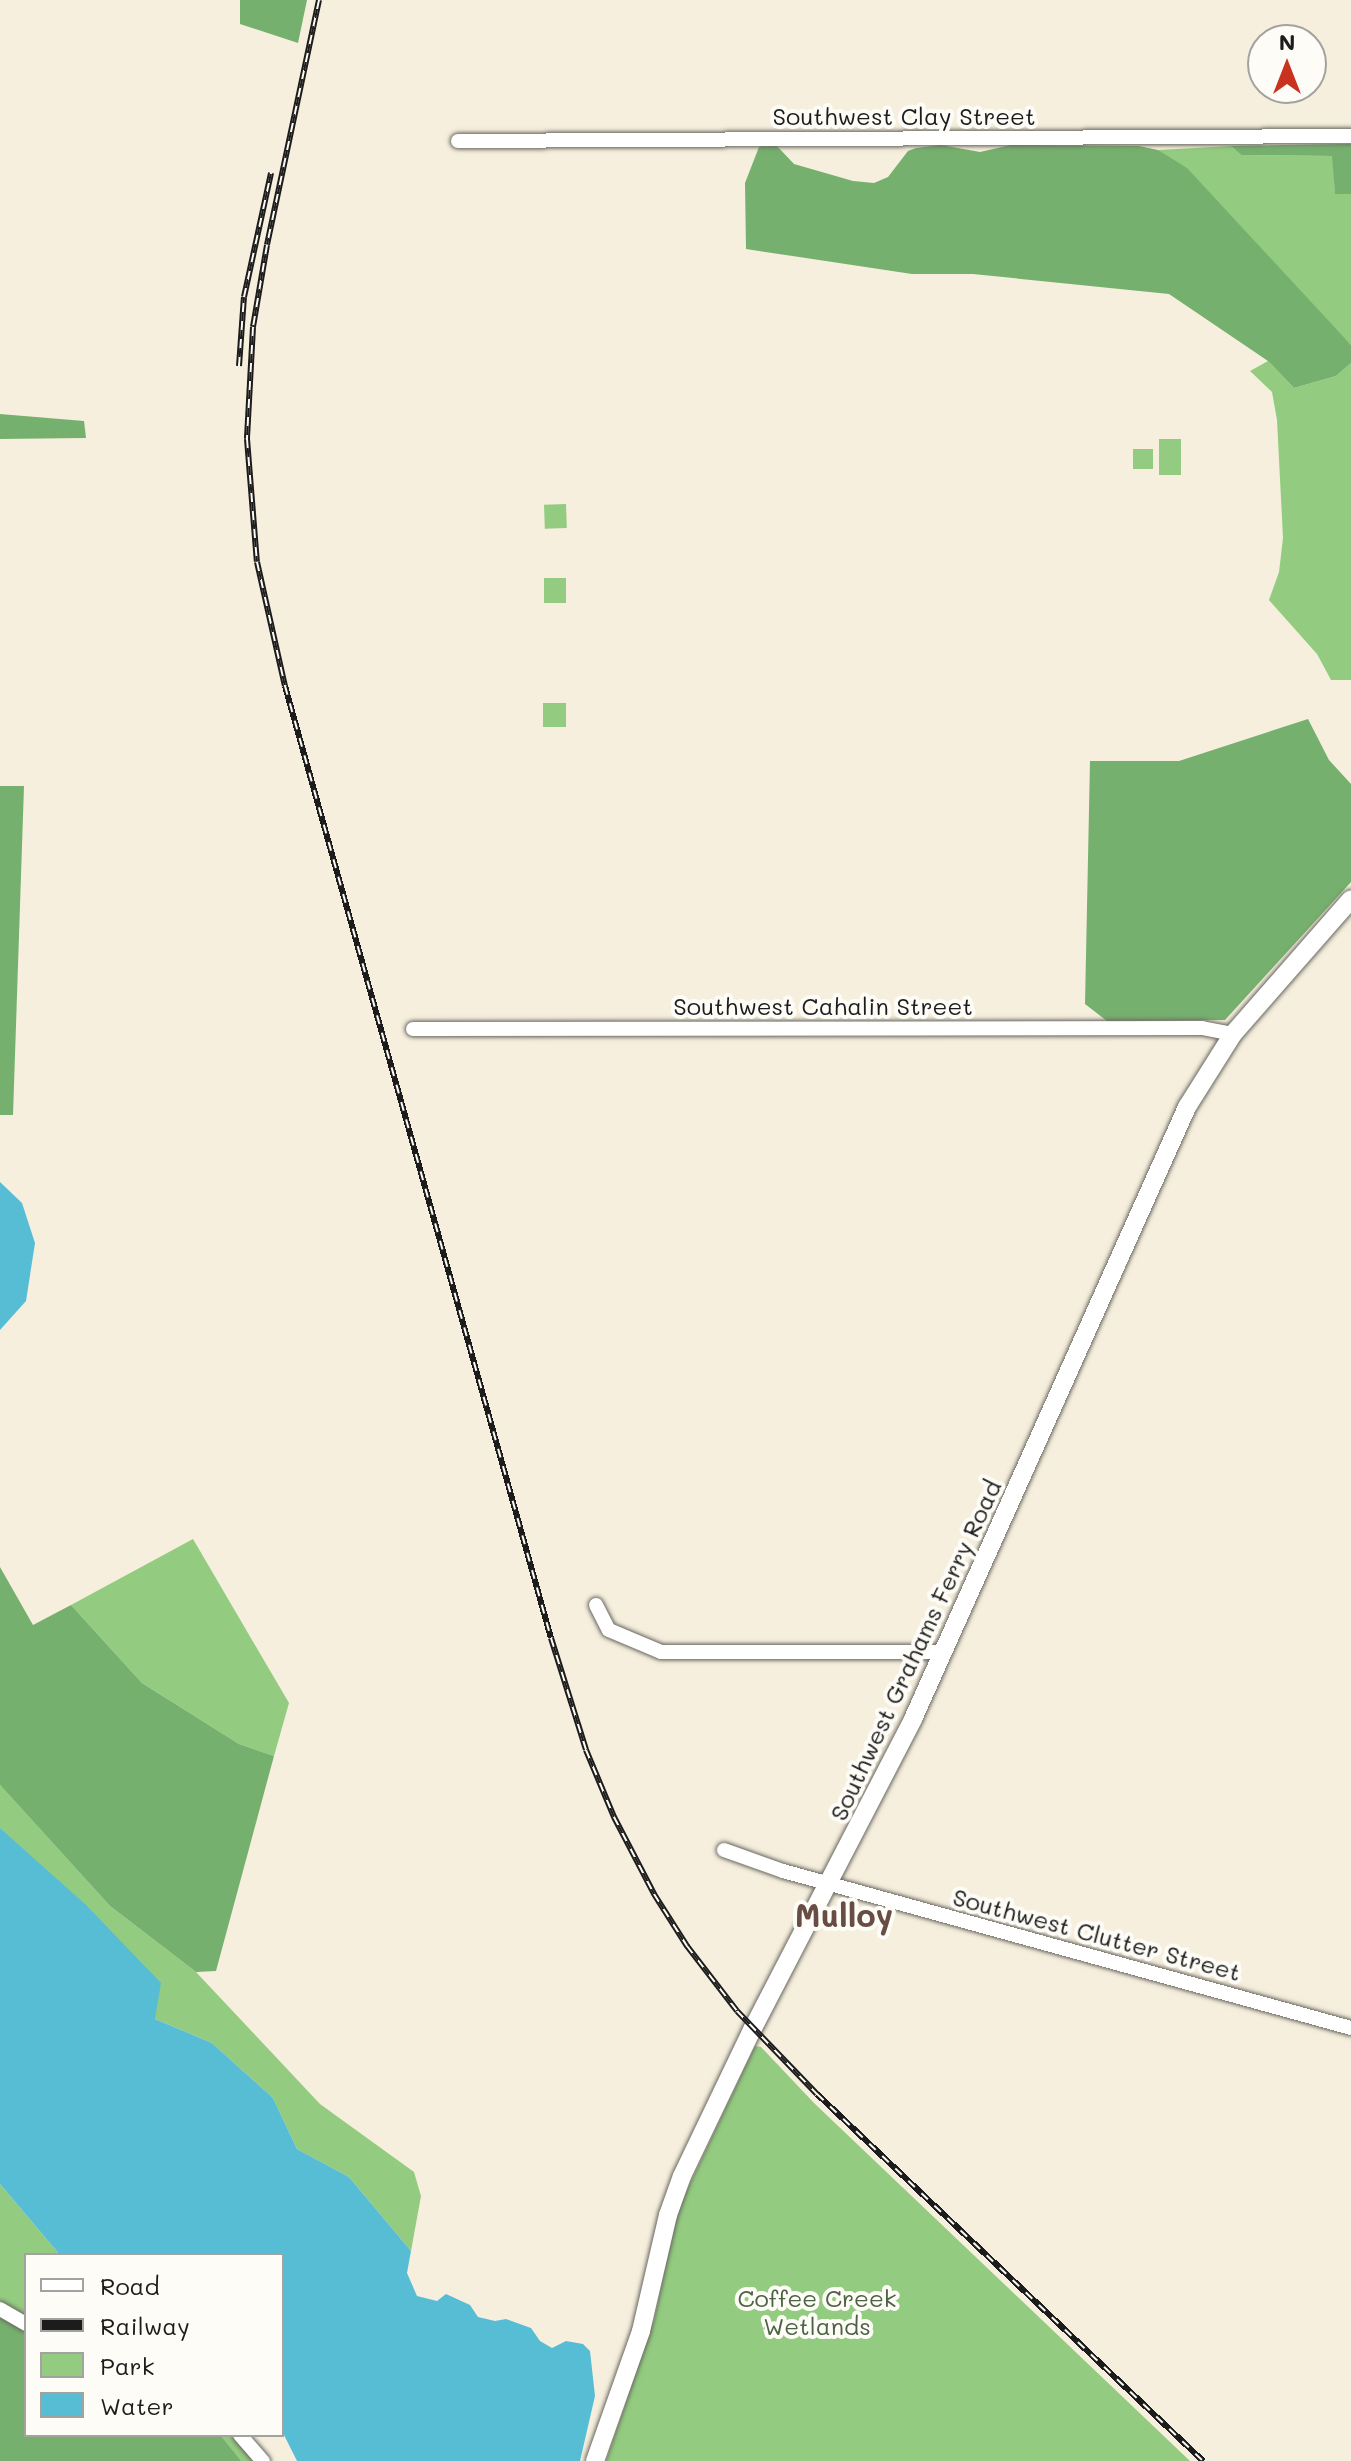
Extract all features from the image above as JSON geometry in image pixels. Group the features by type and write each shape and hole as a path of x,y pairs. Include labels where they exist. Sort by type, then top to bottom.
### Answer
{"main road":[{"name":"Southwest Grahams Ferry Road","path":"595,2461 641,2331 678,2185 746,2042 830,1883 944,1652 1164,1156 1201,1082 1233,1034 1351,899"}],"street":[{"name":"Southwest Clay Street","path":"458,141 1351,136"},
{"name":"Southwest Cahalin Street","path":"413,1029 1186,1028 1233,1034"},
{"path":"596,1605 609,1630 661,1652 944,1652"},
{"name":"Southwest Clutter Street","path":"724,1850 830,1883 1351,2028"},
{"path":"0,2309 24,2323"},
{"path":"242,2437 263,2461"}],"green space":[{"path":"240,0 307,0 298,43 240,24"},
{"path":"1351,144 1351,194 1335,194 1332,156 1241,155 1231,146"},
{"path":"776,145 794,164 853,181 874,183 888,177 908,151 941,145 980,152 1011,145 1139,146 1158,150 1187,168 1351,345 1351,363 1336,376 1294,388 1268,361 1169,294 973,274 912,274 746,249 745,183 759,147"},
{"path":"1231,146 1241,155 1333,156 1335,193 1351,194 1351,345 1158,150"},
{"path":"1268,361 1294,388 1336,376 1351,363 1351,680 1331,680 1317,654 1269,600 1279,572 1283,538 1277,420 1272,392 1250,371"},
{"path":"0,414 84,421 86,438 0,439"},
{"path":"1159,439 1181,439 1181,475 1159,475"},
{"path":"1133,449 1153,449 1153,469 1133,469"},
{"path":"566,504 567,528 545,529 544,505"},
{"path":"544,578 566,578 566,603 544,603"},
{"path":"543,703 566,703 566,727 543,727"},
{"path":"1308,719 1329,760 1351,784 1351,882 1225,1020 1107,1021 1085,1004 1090,761 1179,761"},
{"path":"0,786 24,786 13,1115 0,1115"},
{"path":"193,1539 289,1703 274,1756 239,1744 142,1683 71,1605"},
{"path":"0,1567 33,1625 71,1605 142,1683 239,1744 274,1756 216,1971 196,1972 110,1906 0,1785"},
{"path":"0,1785 110,1906 196,1972 320,2104 414,2172 421,2196 411,2251 349,2177 297,2149 273,2098 212,2043 155,2019 0,1828"},
{"name":"Coffee Creek Wetlands","path":"755,2046 761,2047 814,2103 1190,2461 606,2461 654,2320 672,2237 669,2228"},
{"path":"0,2184 58,2253 24,2253 24,2437 247,2437 264,2461 0,2461"},
{"path":"0,2309 24,2323 24,2437 222,2437 241,2461 0,2461"}],"water":[{"path":"0,1182 22,1203 35,1243 26,1301 0,1330"},
{"path":"0,1828 86,1905 161,1983 155,2019 212,2043 273,2098 297,2149 349,2177 411,2251 407,2273 417,2296 437,2301 446,2294 470,2305 478,2317 495,2321 506,2319 531,2328 540,2341 552,2348 566,2341 583,2344 590,2351 595,2396 580,2461 297,2461 284,2435 284,2253 58,2253 0,2184"}],"railway":[{"path":"319,0 267,245 253,327 247,439 257,562 285,686 551,1638 586,1750 614,1817 654,1894 687,1946 737,2011 817,2094 1203,2461"},
{"path":"239,366 244,297 271,173"}],"district":[{"name":"Mulloy","path":"844,1914"}]}
